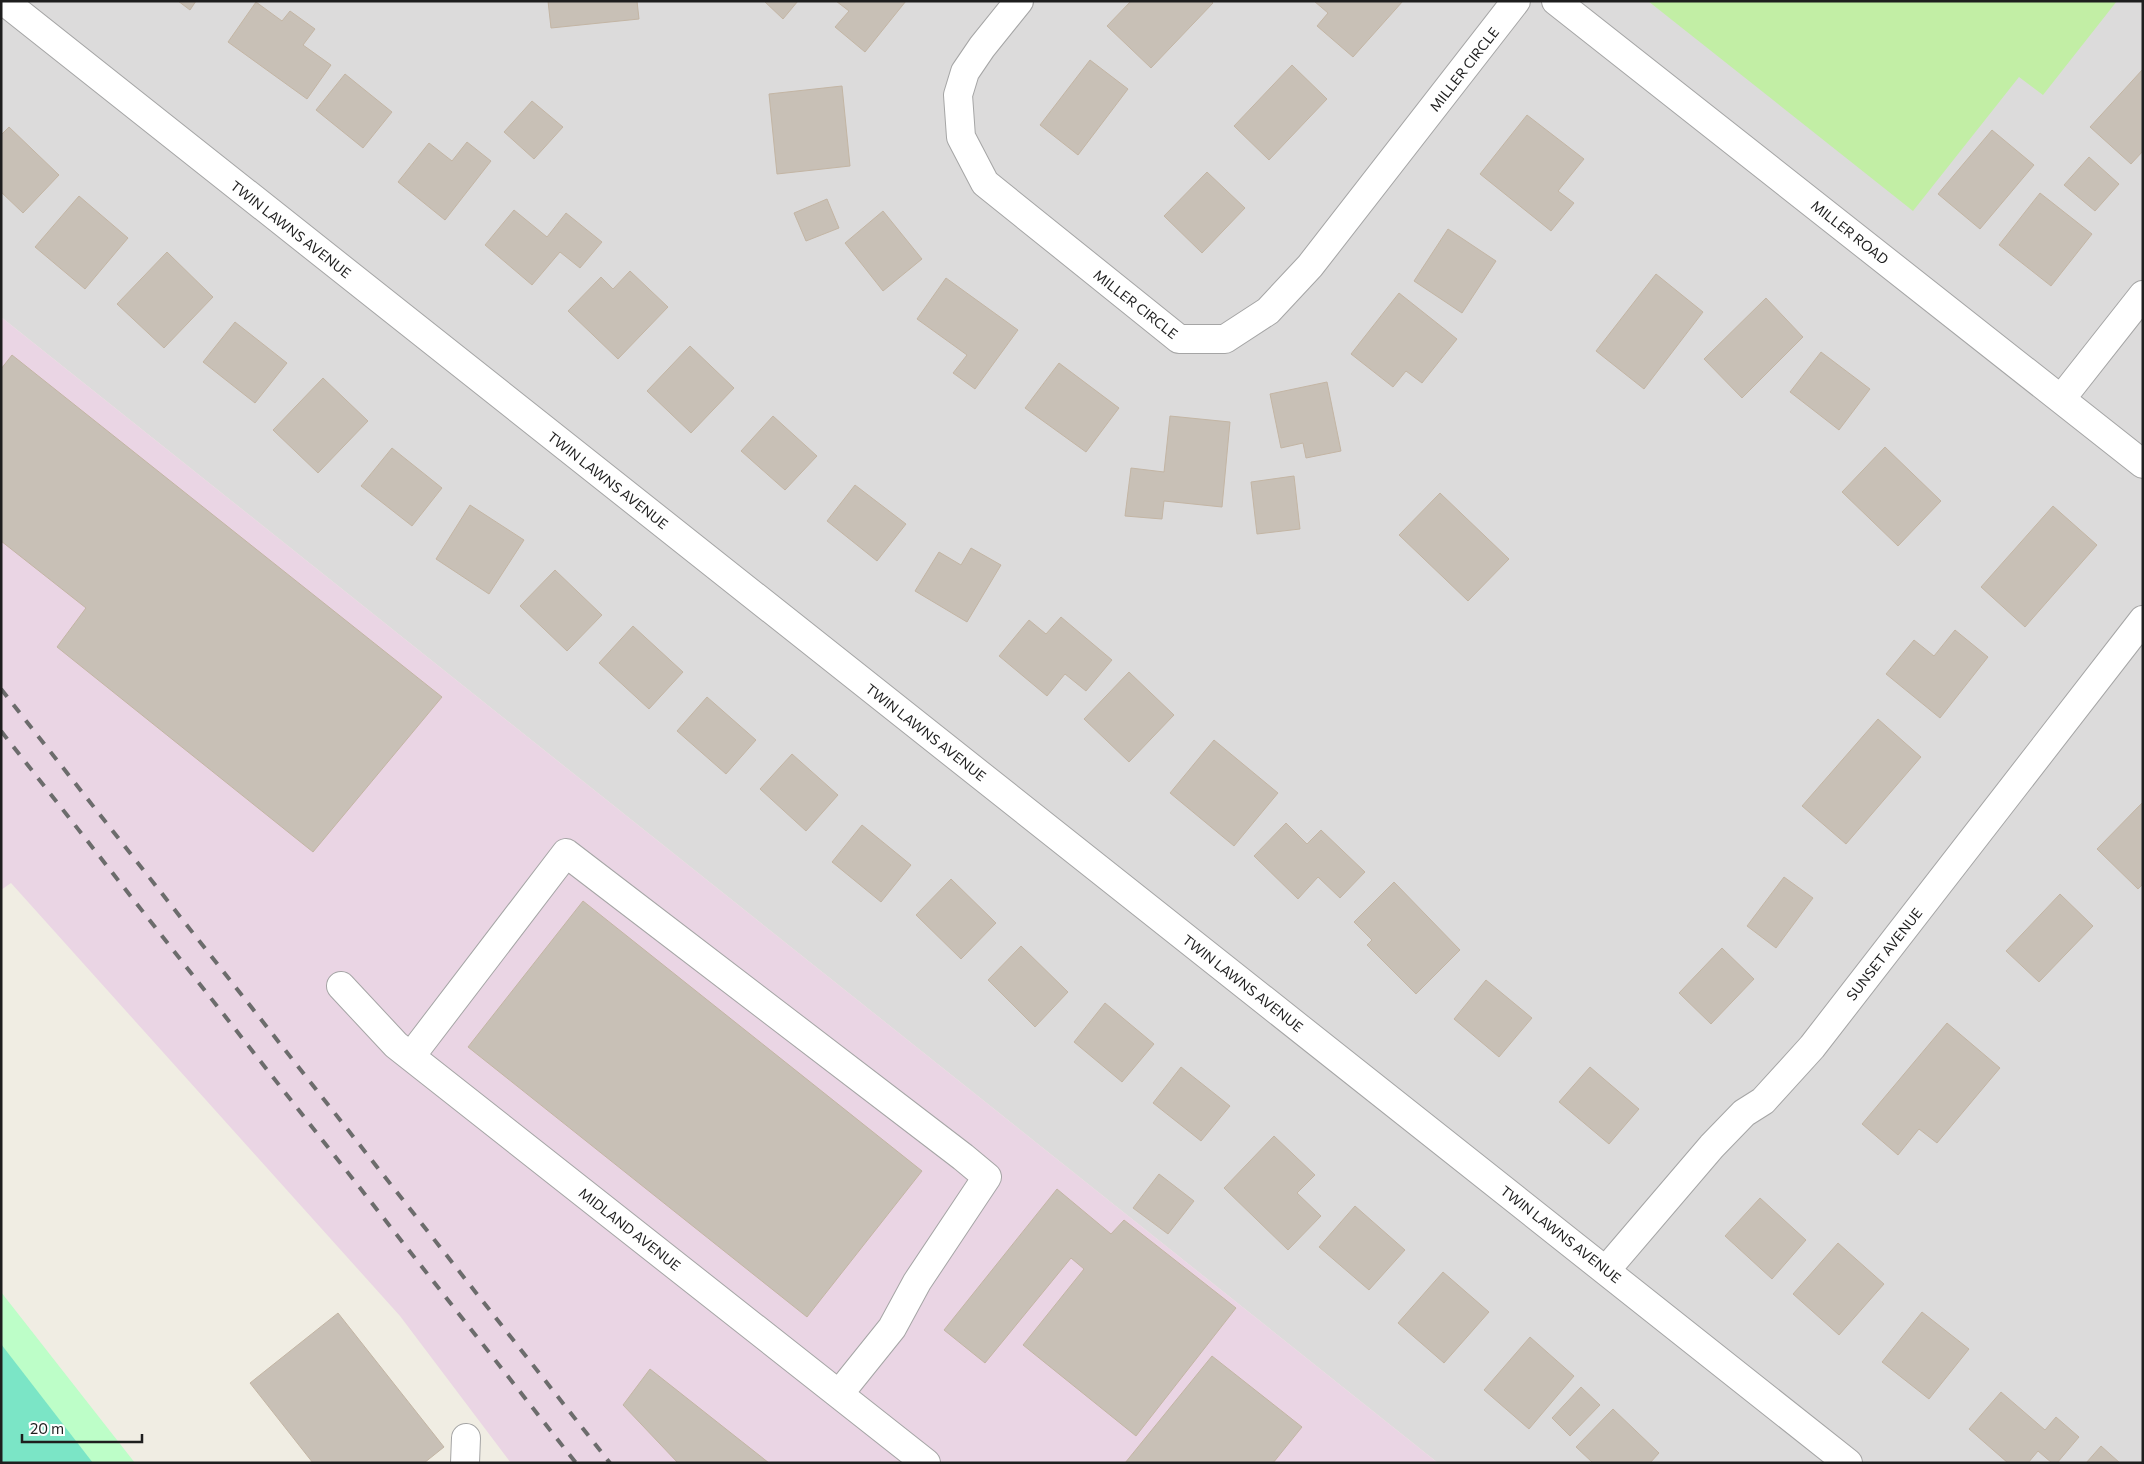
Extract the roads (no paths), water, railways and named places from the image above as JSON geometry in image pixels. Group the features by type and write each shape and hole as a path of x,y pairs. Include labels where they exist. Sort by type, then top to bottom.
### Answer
{"street":[{"name":"TWIN LAWNS AVENUE","path":"4,1 1848,1463"},
{"name":"MILLER CIRCLE","path":"1019,1 982,47 965,72 958,95 961,137 985,183 1179,339 1225,339 1268,311 1310,266 1516,1"},
{"name":"MILLER ROAD","path":"1556,1 2143,464"},
{"path":"2061,399 2143,295"},
{"name":"SUNSET AVENUE","path":"1606,1270 1712,1146 1744,1113 1763,1101 1812,1047 2143,620"},
{"path":"411,1056 566,853 962,1157 987,1177 917,1282 892,1328 839,1394"},
{"name":"MIDLAND AVENUE","path":"341,986 396,1045 926,1463"}],"railway":[{"path":"1,689 610,1463"},
{"path":"1,731 576,1463"}]}
